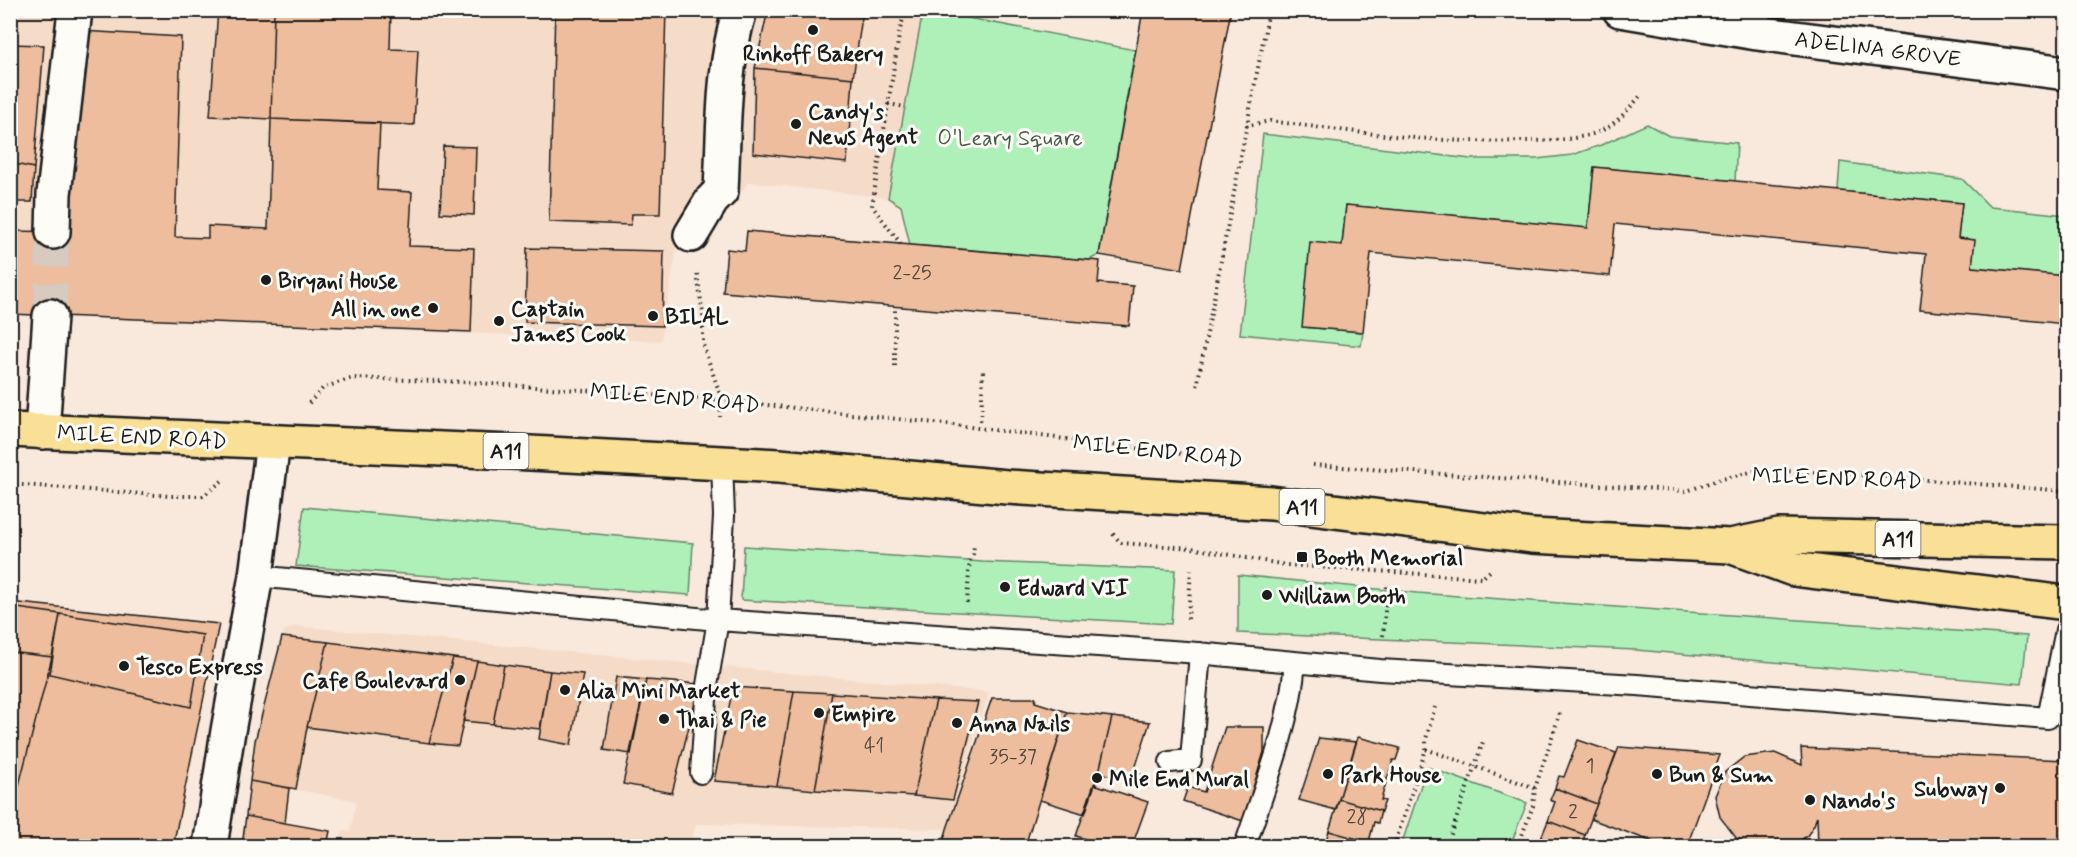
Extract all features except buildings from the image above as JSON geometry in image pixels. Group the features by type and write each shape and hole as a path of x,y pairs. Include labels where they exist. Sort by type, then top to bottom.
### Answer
{"highway":[{"name":"MILE END ROAD","path":"26,431 779,466 946,482 1271,503 1532,536 1730,546 1779,536 2067,542"},
{"name":"MILE END ROAD","path":"1730,546 1793,569 2067,603"}],"street":[{"path":"53,232 54,194 75,10"},
{"path":"691,235 712,200 721,191 726,78 731,39 740,10"},
{"name":"ADELINA GROVE","path":"1620,10 1759,22 2067,73"},
{"path":"26,431 50,316"},
{"path":"210,846 256,576 273,442"}],"lane":[{"path":"701,773 707,685 718,620 724,516 722,464"},
{"path":"256,576 718,620 1200,653 1380,669 1637,685 2048,718 2067,630"},
{"path":"1170,762 1191,759 1200,653"},
{"path":"1245,846 1286,722 1293,688 1294,662"}],"path":[{"path":"901,244 872,206 900,29 906,10"},
{"path":"1197,386 1269,10"},
{"path":"1246,126 1270,121 1421,138 1499,142 1538,141 1596,133 1630,108 1641,95"},
{"path":"888,104 905,107"},
{"path":"895,306 895,366"},
{"path":"703,321 703,345 720,394"},
{"path":"981,421 983,369"},
{"name":"MILE END ROAD","path":"273,442 323,388 352,378 477,383 720,400 954,425 1189,455"},
{"path":"720,404 720,417"},
{"name":"MILE END ROAD","path":"1308,464 1687,491 1718,480 1759,470 1851,474 2067,491"},
{"path":"10,484 170,496"},
{"path":"1071,491 1121,543 1192,548 1286,565 1482,578 1532,536"},
{"path":"973,555 974,543"},
{"path":"1187,629 1191,568"},
{"path":"1380,669 1387,586"},
{"path":"1394,846 1426,748 1426,739"},
{"path":"1447,846 1483,742"},
{"path":"1426,748 1535,788"},
{"path":"1518,846 1533,806 1535,788 1550,748"}],"shaded area":[{"path":"11,11 923,11 888,198 749,182 711,232 680,229 661,341 11,315"},
{"path":"296,626 989,692 947,829 696,824 690,846 608,846 600,844 599,846 400,846 341,838 342,831 350,832 356,801 250,781 255,741 284,631"}],"green space":[{"name":"O'Leary Square","path":"923,11 1135,50 1099,255 1089,260 910,245 901,206 888,198"},
{"path":"1647,124 1669,136 1737,143 1735,181 1594,167 1588,228 1346,205 1342,245 1303,327 1363,332 1361,346 1240,334 1263,134 1471,159 1537,159 1572,155 1601,145"},
{"path":"1840,162 1962,179 1990,207 2066,215 2066,276 1972,267 1974,240 1958,238 1962,203 1838,191"},
{"path":"304,507 693,543 690,595 296,566"},
{"path":"744,546 983,562 1175,570 1171,624 741,600"},
{"path":"1238,575 1417,593 2027,636 2022,684 1636,650 1238,633"},
{"path":"1427,767 1527,803 1510,846 1401,846"}],"tunnel":[{"path":"50,316 53,232"}],"place":[{"name":"Rinkoff Bakery","path":"813,30"},
{"name":"Candy's News Agent","path":"796,124"},
{"name":"Biryani House","path":"266,280"},
{"name":"All in one","path":"433,308"},
{"name":"BILAL","path":"653,316"},
{"name":"Captain James Cook","path":"499,321"},
{"name":"Booth Memorial","path":"1302,557"},
{"name":"Edward VII","path":"1005,587"},
{"name":"William Booth","path":"1267,595"},
{"name":"Tesco Express","path":"124,666"},
{"name":"Cafe Boulevard","path":"460,680"},
{"name":"Alia Mini Market","path":"565,690"},
{"name":"Empire","path":"819,713"},
{"name":"Thai & Pie","path":"664,719"},
{"name":"Anna Nails","path":"957,723"},
{"name":"Park House","path":"1328,774"},
{"name":"Bun & Sum","path":"1657,774"},
{"name":"Mile End Mural","path":"1097,778"},
{"name":"Subway","path":"2000,788"},
{"name":"Nando's","path":"1810,800"}]}
